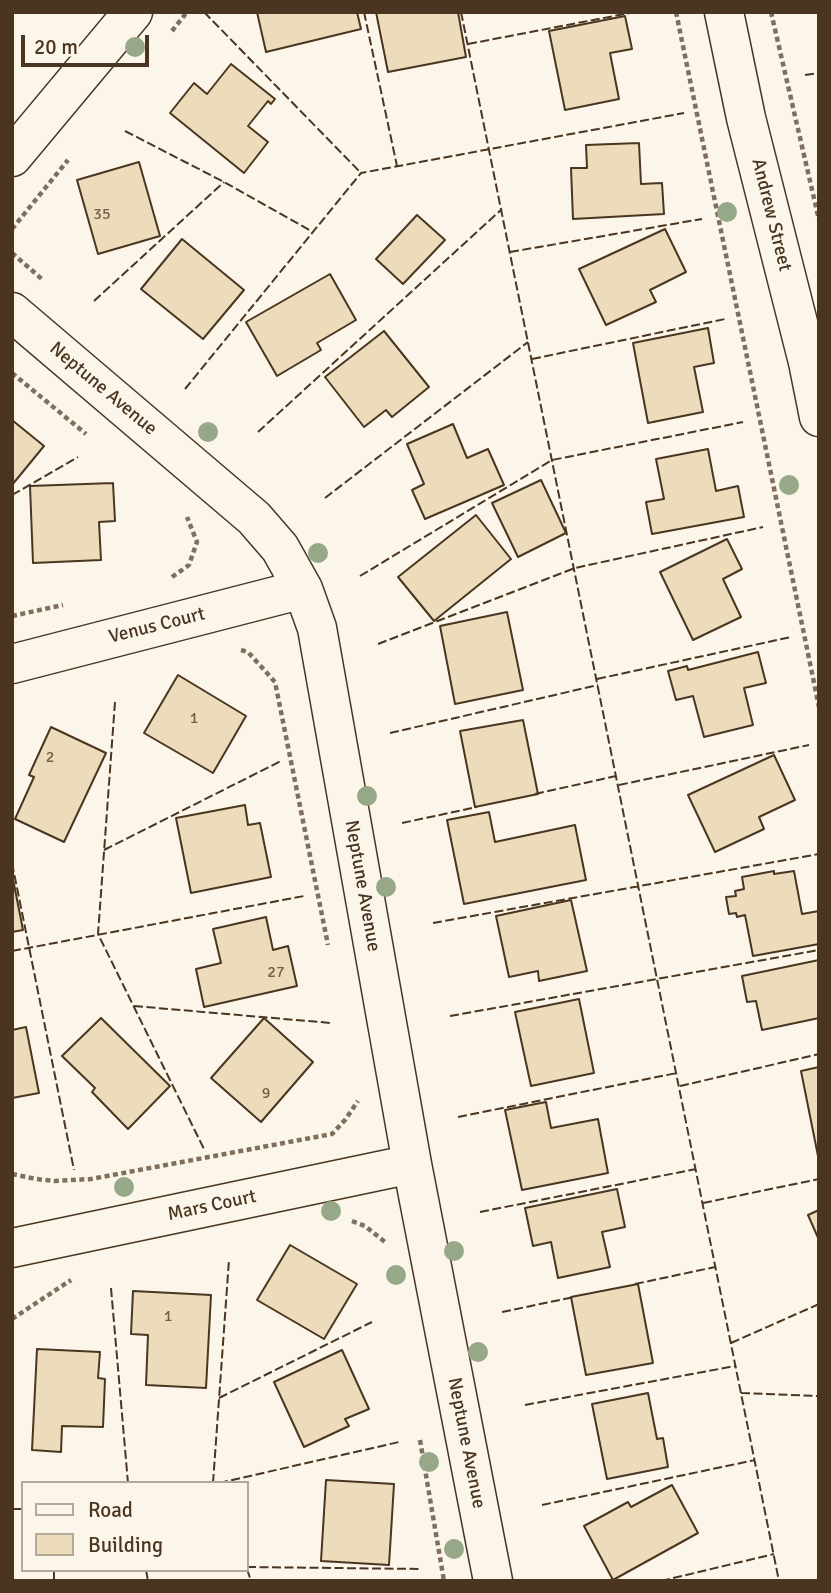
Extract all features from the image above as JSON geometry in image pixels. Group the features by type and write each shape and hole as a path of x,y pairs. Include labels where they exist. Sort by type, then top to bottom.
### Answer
{"street":[{"path":"12,157 133,12"},
{"name":"Andrew Street","path":"724,12 746,118 814,361 819,417"},
{"name":"Neptune Avenue","path":"12,312 254,518 279,548 303,589 317,628 412,1164 493,1581"},
{"name":"Venus Court","path":"12,664 303,589"},
{"name":"Mars Court","path":"12,1248 412,1164"}],"path":[{"path":"676,12 819,707"},
{"path":"771,12 819,220"},
{"path":"12,373 95,441"},
{"path":"166,582 189,565 197,542 187,518 177,509"},
{"path":"12,616 64,605"},
{"path":"239,649 248,652 275,682 329,951"},
{"path":"12,1174 54,1181 91,1179 332,1134 359,1100"},
{"path":"341,1217 365,1226 387,1244"},
{"path":"12,1319 74,1279"},
{"path":"419,1432 444,1581"}],"building":[{"path":"257,12 357,12 361,29 266,52"},
{"path":"376,12 458,12 466,57 388,72"},
{"path":"625,16 632,49 610,53 619,99 565,110 549,31"},
{"path":"231,64 275,99 271,104 268,101 248,126 268,142 244,173 170,113 194,83 207,94"},
{"path":"639,143 641,184 662,183 664,214 573,219 571,168 587,168 586,145"},
{"path":"139,162 160,236 98,254 77,180"},
{"path":"417,215 445,240 403,284 376,259"},
{"path":"665,229 686,272 650,290 656,302 606,325 579,269"},
{"path":"182,239 244,290 203,339 141,289"},
{"path":"330,274 356,320 317,343 321,350 277,376 246,322"},
{"path":"708,328 714,363 694,367 703,412 648,423 633,343"},
{"path":"384,331 429,387 392,417 386,410 364,427 325,377"},
{"path":"12,420 44,446 12,485"},
{"path":"453,424 467,458 488,449 504,485 425,519 412,490 424,484 407,444"},
{"path":"708,449 716,491 738,486 744,517 652,534 646,502 664,499 656,459"},
{"path":"541,480 566,533 518,557 492,503"},
{"path":"113,483 115,521 99,522 101,560 33,563 30,486"},
{"path":"476,515 511,559 434,621 398,577"},
{"path":"727,539 742,569 723,579 741,617 693,640 660,572"},
{"path":"507,612 523,690 455,704 440,626"},
{"path":"758,652 766,683 744,688 753,725 704,737 693,696 676,700 668,671 687,666 688,670"},
{"path":"178,675 246,716 213,773 144,733"},
{"path":"523,720 538,794 475,807 460,731"},
{"path":"51,727 106,753 64,842 15,819 34,777 29,775"},
{"path":"774,755 795,800 759,817 764,829 715,852 688,795"},
{"path":"245,805 248,825 260,823 271,877 191,893 176,818"},
{"path":"489,812 495,842 575,825 586,880 464,904 447,820"},
{"path":"774,871 774,874 794,871 802,914 819,911 819,944 753,956 745,915 737,917 736,913 729,914 726,897 736,896 735,891 744,889 742,877"},
{"path":"12,874 23,930 12,932"},
{"path":"571,900 587,971 539,981 538,971 509,977 496,916"},
{"path":"266,917 273,950 288,946 297,986 204,1007 196,969 221,963 213,929"},
{"path":"819,960 819,1018 762,1030 756,1001 747,1002 742,976"},
{"path":"579,999 594,1073 531,1086 515,1012"},
{"path":"101,1018 170,1086 128,1129 92,1092 95,1088 62,1056"},
{"path":"264,1018 313,1062 261,1122 211,1078"},
{"path":"26,1027 39,1093 12,1098 12,1030"},
{"path":"819,1067 819,1156 818,1156 801,1071"},
{"path":"546,1102 551,1128 598,1119 608,1173 522,1190 505,1110"},
{"path":"617,1189 625,1227 602,1232 610,1267 558,1278 551,1242 533,1246 525,1208"},
{"path":"819,1210 819,1240 808,1215"},
{"path":"290,1245 357,1284 324,1339 257,1300"},
{"path":"638,1284 653,1363 586,1375 571,1297"},
{"path":"133,1291 211,1295 206,1388 146,1385 148,1335 131,1334"},
{"path":"37,1349 100,1352 98,1378 105,1379 103,1427 62,1426 61,1452 32,1450"},
{"path":"342,1350 369,1409 345,1419 349,1426 304,1447 274,1382"},
{"path":"648,1393 657,1439 663,1438 668,1467 607,1479 592,1404"},
{"path":"326,1480 394,1484 389,1565 321,1561"},
{"path":"672,1485 698,1533 613,1580 584,1526 628,1502 631,1507"}],"fence":[{"path":"204,12 361,173"},
{"path":"364,12 397,166"},
{"path":"461,12 779,1581"},
{"path":"468,44 635,12"},
{"path":"805,75 819,73"},
{"path":"185,389 361,173 684,113"},
{"path":"125,131 313,232"},
{"path":"94,301 224,182"},
{"path":"258,432 502,209"},
{"path":"510,252 702,219"},
{"path":"532,359 725,319"},
{"path":"325,498 528,342"},
{"path":"360,576 552,460 743,422"},
{"path":"12,495 78,457"},
{"path":"378,644 575,568 763,527"},
{"path":"597,679 791,637"},
{"path":"390,733 598,685"},
{"path":"115,702 98,934 204,1149"},
{"path":"619,785 809,745"},
{"path":"104,850 281,761"},
{"path":"535,794 616,776"},
{"path":"402,823 477,807"},
{"path":"433,923 819,854"},
{"path":"12,863 74,1170"},
{"path":"12,951 304,896"},
{"path":"450,1016 819,950"},
{"path":"134,1006 331,1023"},
{"path":"680,1086 819,1054"},
{"path":"458,1117 677,1073"},
{"path":"480,1212 696,1169"},
{"path":"703,1203 819,1179"},
{"path":"213,1481 229,1260"},
{"path":"635,1284 715,1267"},
{"path":"111,1288 128,1481"},
{"path":"502,1312 574,1297"},
{"path":"731,1343 819,1304"},
{"path":"219,1398 372,1322"},
{"path":"525,1405 735,1366"},
{"path":"741,1393 819,1396"},
{"path":"228,1481 399,1442"},
{"path":"542,1505 755,1460"},
{"path":"12,1509 21,1509"},
{"path":"661,1581 774,1554"},
{"path":"248,1567 421,1569"},
{"path":"54,1572 54,1581"},
{"path":"146,1572 148,1581"},
{"path":"248,1572 251,1581"},
{"path":"816,1581 819,1578"}]}
